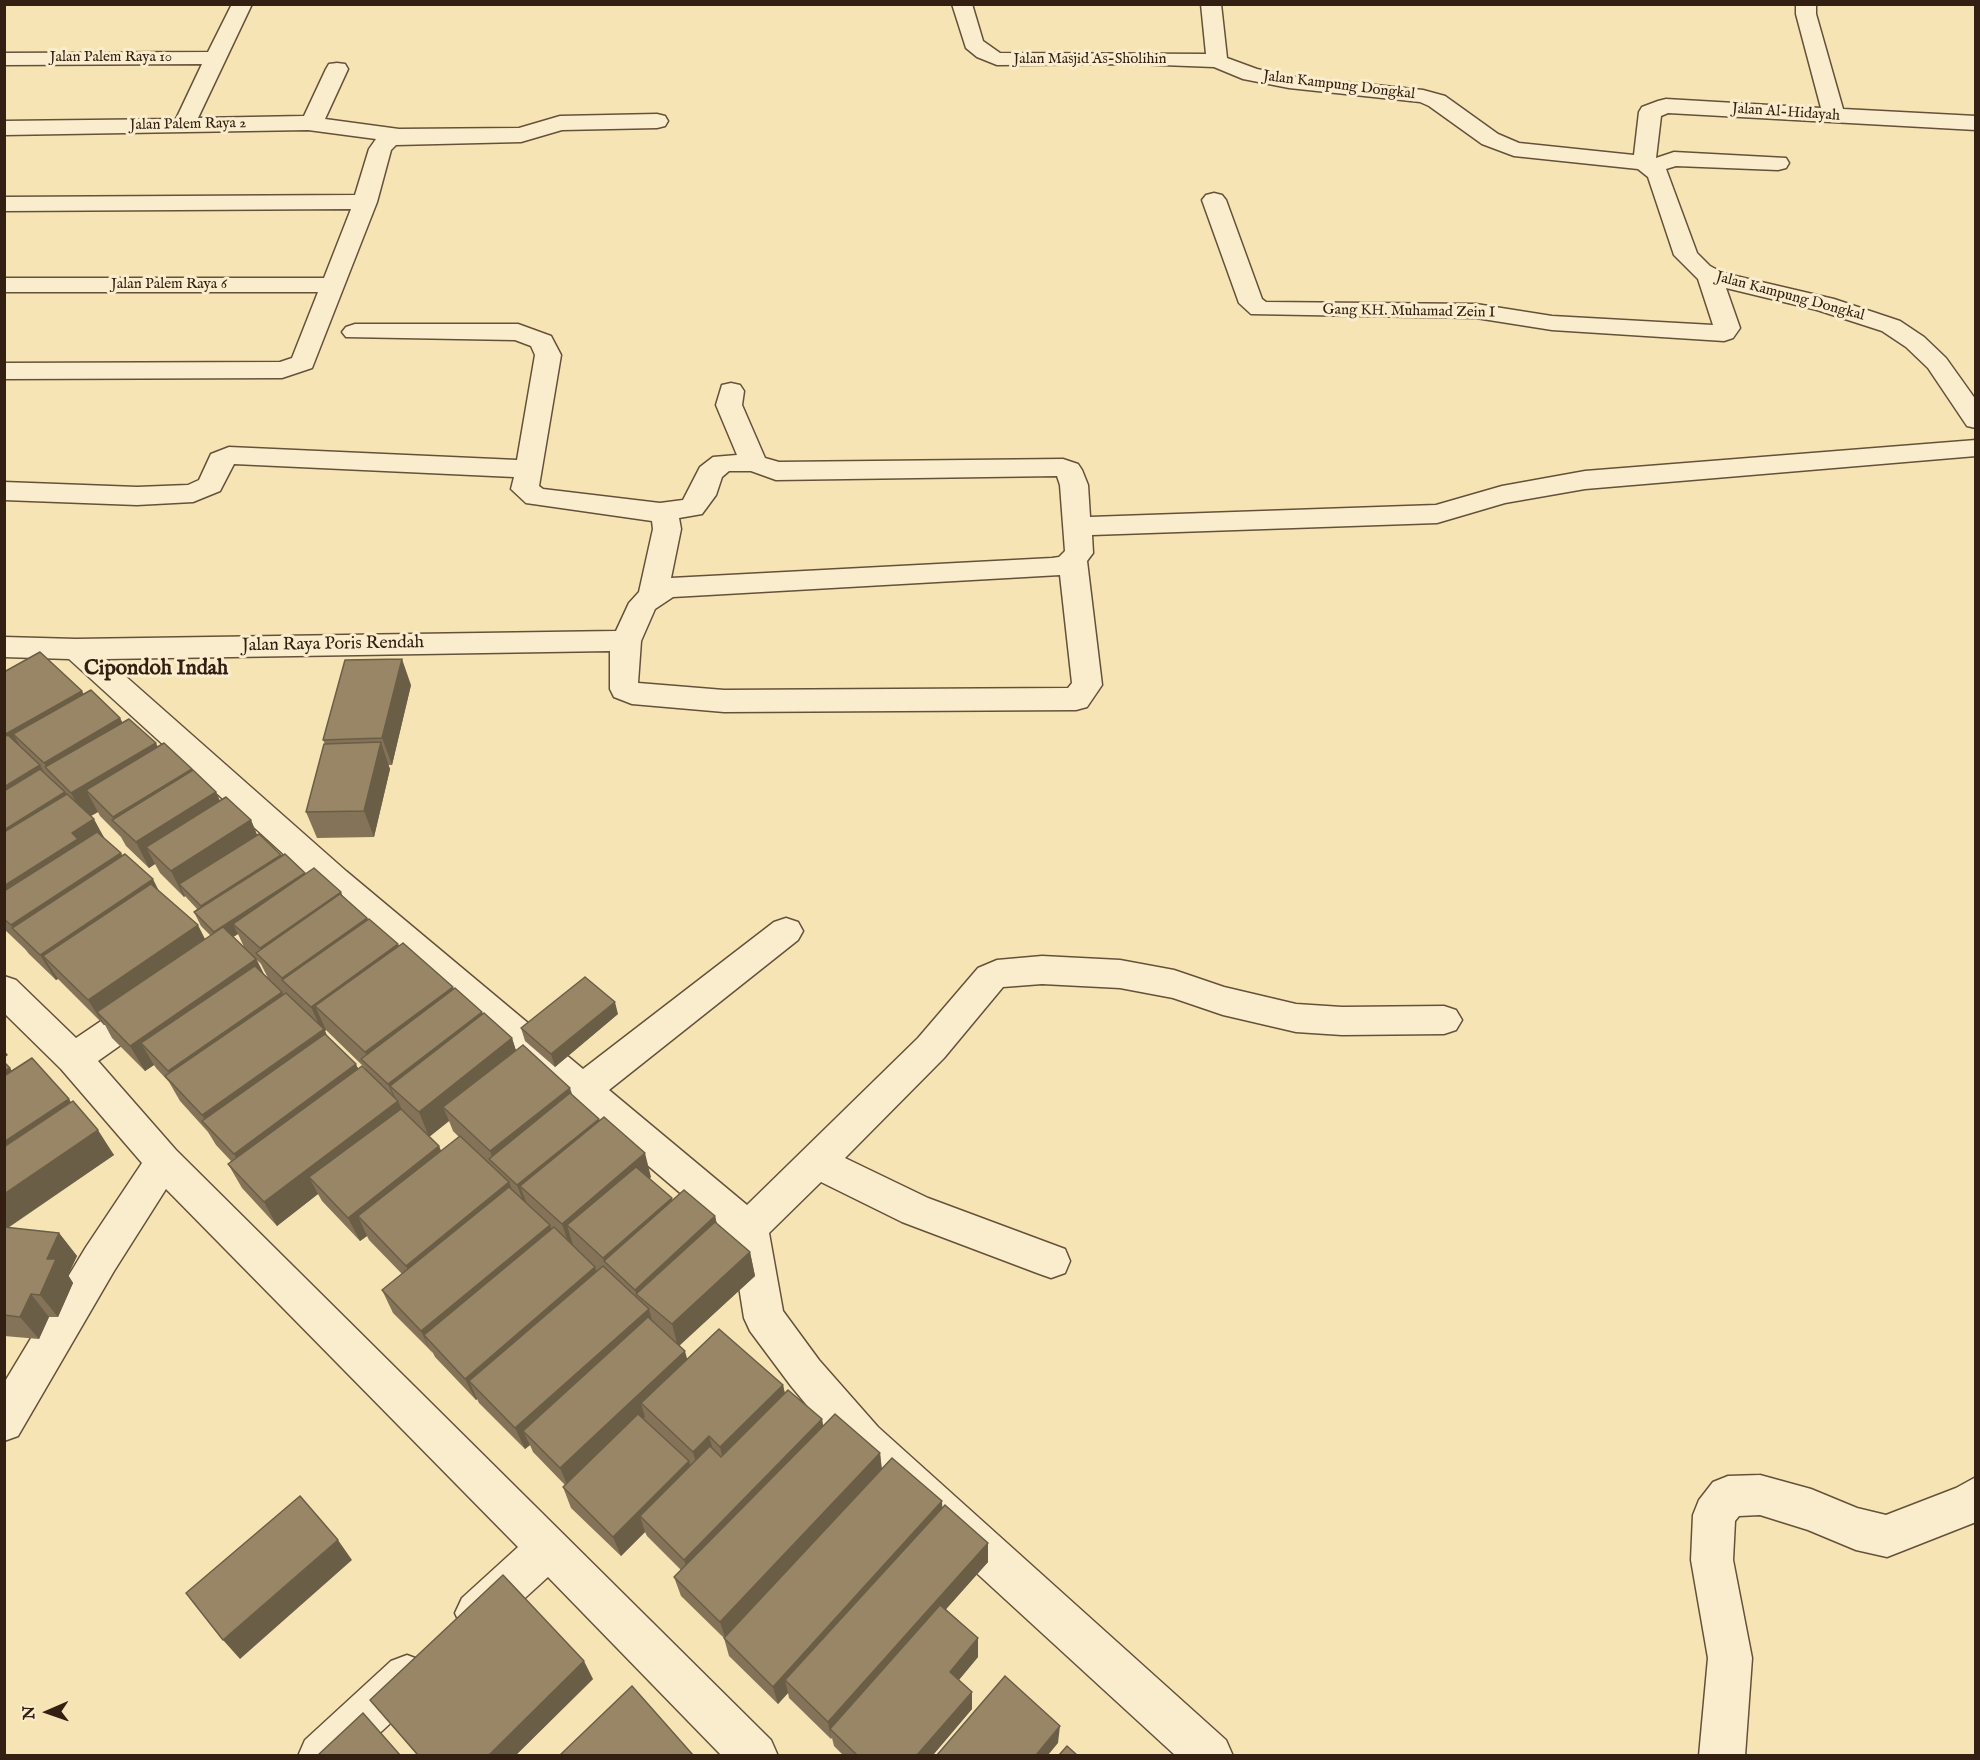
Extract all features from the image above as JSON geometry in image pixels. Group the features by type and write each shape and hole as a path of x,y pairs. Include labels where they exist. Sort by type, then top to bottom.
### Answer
{"street":[{"path":"183,126 218,58 242,4"},
{"name":"Jalan Masjid As-Sholihin","path":"962,4 973,44 984,53 997,59 1136,58 1217,61"},
{"path":"1211,4 1217,61"},
{"path":"1806,4 1806,14 1834,117"},
{"name":"Jalan Palem Raya 10","path":"4,59 218,58"},
{"name":"Jalan Kampung Dongkal","path":"1217,61 1251,74 1289,82 1423,96 1437,101 1490,139 1514,149 1648,165 1658,174 1686,255 1709,275 1825,304 1891,326 1915,342 1936,363 1976,420"},
{"path":"308,123 314,120 337,69"},
{"name":"Jalan Al-Hidayah","path":"1648,165 1650,112 1666,106 1976,123"},
{"name":"Jalan Palem Raya 2","path":"4,128 308,123 399,136 521,135 560,123 657,121"},
{"path":"4,370 282,370 303,363 365,202 380,149 388,140 399,136"},
{"path":"1648,165 1674,159 1778,163"},
{"name":"Gang KH. Muhamad Zein I","path":"1214,200 1251,303 1260,309 1476,311 1552,323 1724,333 1727,328 1709,275"},
{"path":"4,204 365,202"},
{"name":"Jalan Palem Raya 6","path":"4,285 334,285"},
{"path":"355,332 518,332 542,341 548,355 525,489 536,496 660,512 692,508 702,495 710,473 723,463 754,463 776,471 823,472 1056,466 1068,470 1071,477 1079,553 1073,560 1059,566 1029,569 679,586 653,595 643,603 626,641 625,689 632,693 665,698 724,701 1076,699 1087,685 1073,560"},
{"path":"731,391 729,405 754,463"},
{"path":"1076,527 1437,514 1502,495 1585,480 1976,448"},
{"path":"4,490 137,495 193,492 210,485 221,460 229,455 528,469"},
{"path":"653,595 667,529 666,520 660,512"},
{"name":"Jalan Raya Poris Rendah","path":"4,647 76,649 626,641"},
{"path":"76,649 334,880 735,1220 748,1223 760,1219 931,1048 990,978 997,974 1042,970 1120,974 1174,984 1223,1001 1296,1018 1342,1021 1444,1020"},
{"path":"305,900 334,880"},
{"path":"582,1090 786,931"},
{"path":"4,990 74,1059 163,1161 755,1755"},
{"path":"74,1059 170,992"},
{"path":"4,1422 100,1259 163,1161"},
{"path":"818,1163 915,1210 1051,1261"},
{"path":"748,1223 764,1318 805,1373 863,1441 1210,1755"},
{"path":"1722,1755 1730,1658 1712,1560 1714,1515 1728,1496 1760,1494 1811,1510 1856,1529 1887,1536 1927,1518 1969,1504 1976,1497"},
{"path":"321,1755 548,1548"}],"building":[{"path":"40,652 82,691 4,735 4,672"},
{"path":"402,659 382,738 323,740 345,660"},
{"path":"91,690 120,718 44,763 13,734"},
{"path":"129,719 156,743 71,793 45,767"},
{"path":"8,735 40,765 4,787 4,737"},
{"path":"381,742 364,811 306,812 324,744"},
{"path":"164,743 192,769 113,817 86,790"},
{"path":"40,769 65,792 4,830 4,791"},
{"path":"193,770 216,792 136,842 112,820"},
{"path":"67,794 94,819 72,833 78,839 4,886 4,832"},
{"path":"226,797 251,820 171,871 146,847"},
{"path":"97,832 121,853 11,925 4,919 4,891"},
{"path":"259,834 281,855 201,906 179,884"},
{"path":"125,854 153,879 40,955 12,928"},
{"path":"285,854 305,873 214,932 194,912"},
{"path":"314,868 341,892 260,948 233,924"},
{"path":"151,884 198,925 88,1000 43,956"},
{"path":"340,894 367,918 282,978 256,953"},
{"path":"369,919 398,944 311,1007 282,980"},
{"path":"223,927 256,959 130,1046 97,1012"},
{"path":"403,943 453,987 365,1052 315,1006"},
{"path":"255,966 282,992 168,1071 141,1043"},
{"path":"585,977 615,1002 551,1054 521,1028"},
{"path":"455,988 482,1012 388,1084 361,1059"},
{"path":"286,993 324,1029 202,1115 165,1076"},
{"path":"484,1013 512,1038 419,1112 390,1086"},
{"path":"325,1034 356,1064 234,1154 202,1121"},
{"path":"523,1045 570,1088 490,1151 443,1107"},
{"path":"32,1058 69,1099 4,1142 4,1076"},
{"path":"4,1062 10,1068 4,1071"},
{"path":"362,1066 398,1101 264,1202 228,1164"},
{"path":"570,1093 599,1119 517,1185 489,1159"},
{"path":"73,1101 98,1130 4,1194 4,1147"},
{"path":"401,1109 439,1146 348,1218 309,1177"},
{"path":"604,1117 645,1153 562,1224 520,1186"},
{"path":"460,1136 509,1182 406,1266 358,1216"},
{"path":"636,1167 672,1198 603,1258 567,1225"},
{"path":"509,1187 550,1225 421,1331 382,1290"},
{"path":"684,1190 715,1216 635,1290 604,1261"},
{"path":"715,1222 750,1252 672,1324 636,1294"},
{"path":"4,1227 59,1233 47,1259 56,1259 40,1295 31,1294 20,1317 4,1315"},
{"path":"554,1227 595,1267 465,1379 424,1335"},
{"path":"603,1266 649,1309 515,1428 469,1381"},
{"path":"648,1317 685,1351 560,1468 523,1431"},
{"path":"719,1329 783,1385 720,1447 709,1436 693,1452 641,1403"},
{"path":"788,1390 822,1419 684,1560 640,1516 710,1446 721,1457"},
{"path":"638,1414 689,1461 613,1537 563,1487"},
{"path":"835,1414 880,1453 720,1622 674,1577"},
{"path":"892,1458 942,1501 773,1687 724,1638"},
{"path":"300,1496 338,1540 223,1640 186,1593"},
{"path":"945,1505 988,1543 828,1722 785,1680"},
{"path":"503,1575 584,1661 489,1755 418,1755 370,1700"},
{"path":"940,1605 978,1638 950,1672 972,1692 917,1755 857,1755 830,1729"},
{"path":"1005,1676 1060,1726 1036,1755 937,1755"},
{"path":"632,1686 693,1755 560,1755"},
{"path":"363,1713 400,1755 318,1755"},
{"path":"1067,1746 1077,1755 1059,1755"}],"district":[{"name":"Cipondoh Indah","path":"156,670"}]}
